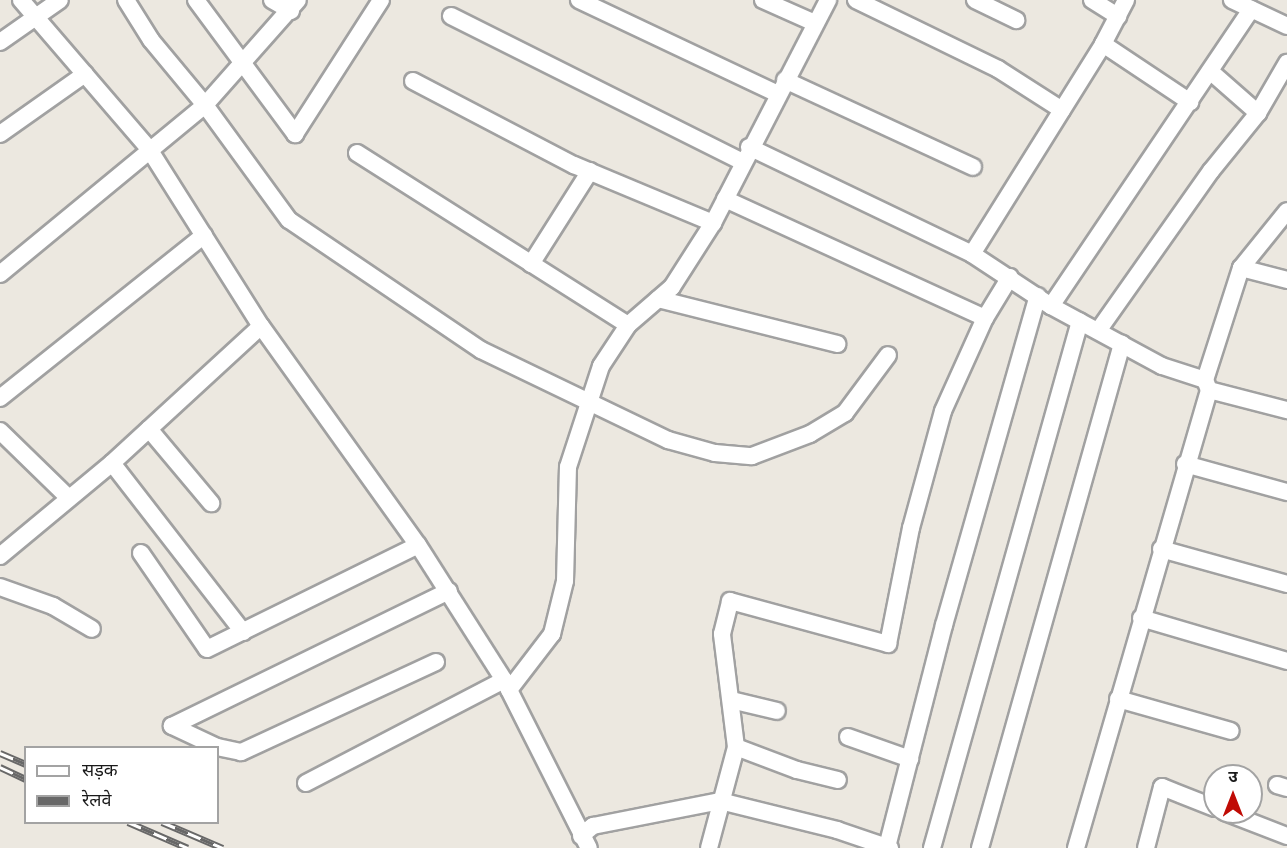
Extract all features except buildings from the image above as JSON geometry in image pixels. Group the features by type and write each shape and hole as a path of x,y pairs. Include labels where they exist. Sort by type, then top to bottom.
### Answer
{"street":[{"path":"21,0 149,149 261,326 418,545 506,685 585,842"},
{"path":"0,42 35,15 60,0"},
{"path":"126,0 152,40 205,105 289,220 481,350 668,440 715,453 752,456 810,434 845,414 888,355"},
{"path":"196,0 245,63 295,134 381,0"},
{"path":"0,273 205,105 245,63 294,5 272,0"},
{"path":"579,0 973,167"},
{"path":"763,0 816,23"},
{"path":"306,783 506,685 552,634 565,581 568,467 591,403 601,366 628,325 672,287 713,223 746,155 828,0"},
{"path":"856,0 998,69 1062,110"},
{"path":"975,0 1016,20"},
{"path":"1092,0 1118,16"},
{"path":"972,254 1103,44 1126,0"},
{"path":"1232,0 1287,26"},
{"path":"585,842 593,826 720,801 837,830 888,848 910,759 1045,301 1190,102 1251,9"},
{"path":"451,16 746,155 972,254 1045,301 1162,366 1207,385 1287,410"},
{"path":"1103,44 1190,102"},
{"path":"1098,332 1211,171 1258,113 1287,63"},
{"path":"1210,71 1258,113"},
{"path":"0,134 85,74"},
{"path":"413,81 590,171 713,223"},
{"path":"357,153 628,325"},
{"path":"531,264 590,171"},
{"path":"725,199 985,318"},
{"path":"1076,848 1241,268 1287,211"},
{"path":"0,398 204,235"},
{"path":"1241,268 1287,280"},
{"path":"712,847 720,801 736,747 722,634 730,601 888,644 911,528 943,411 985,318 1010,277"},
{"path":"658,299 837,344"},
{"path":"932,848 1080,321"},
{"path":"0,556 112,463 261,326"},
{"path":"980,848 1122,344"},
{"path":"149,429 211,503"},
{"path":"0,431 69,498"},
{"path":"112,463 243,632"},
{"path":"1185,464 1287,492"},
{"path":"141,553 207,648 418,545"},
{"path":"1161,549 1287,584"},
{"path":"0,587 53,606 92,629"},
{"path":"215,746 172,726 448,591"},
{"path":"1141,618 1287,661"},
{"path":"219,747 241,752 436,662"},
{"path":"1118,699 1231,731"},
{"path":"731,700 777,711"},
{"path":"848,737 910,759"},
{"path":"736,747 758,752 797,771 838,780"},
{"path":"1146,848 1162,787 1203,803"},
{"path":"1256,824 1287,836"}],"railway":[{"path":"0,753 24,763"},
{"path":"0,767 24,778"},
{"path":"133,824 188,848"},
{"path":"167,824 223,848"}]}
